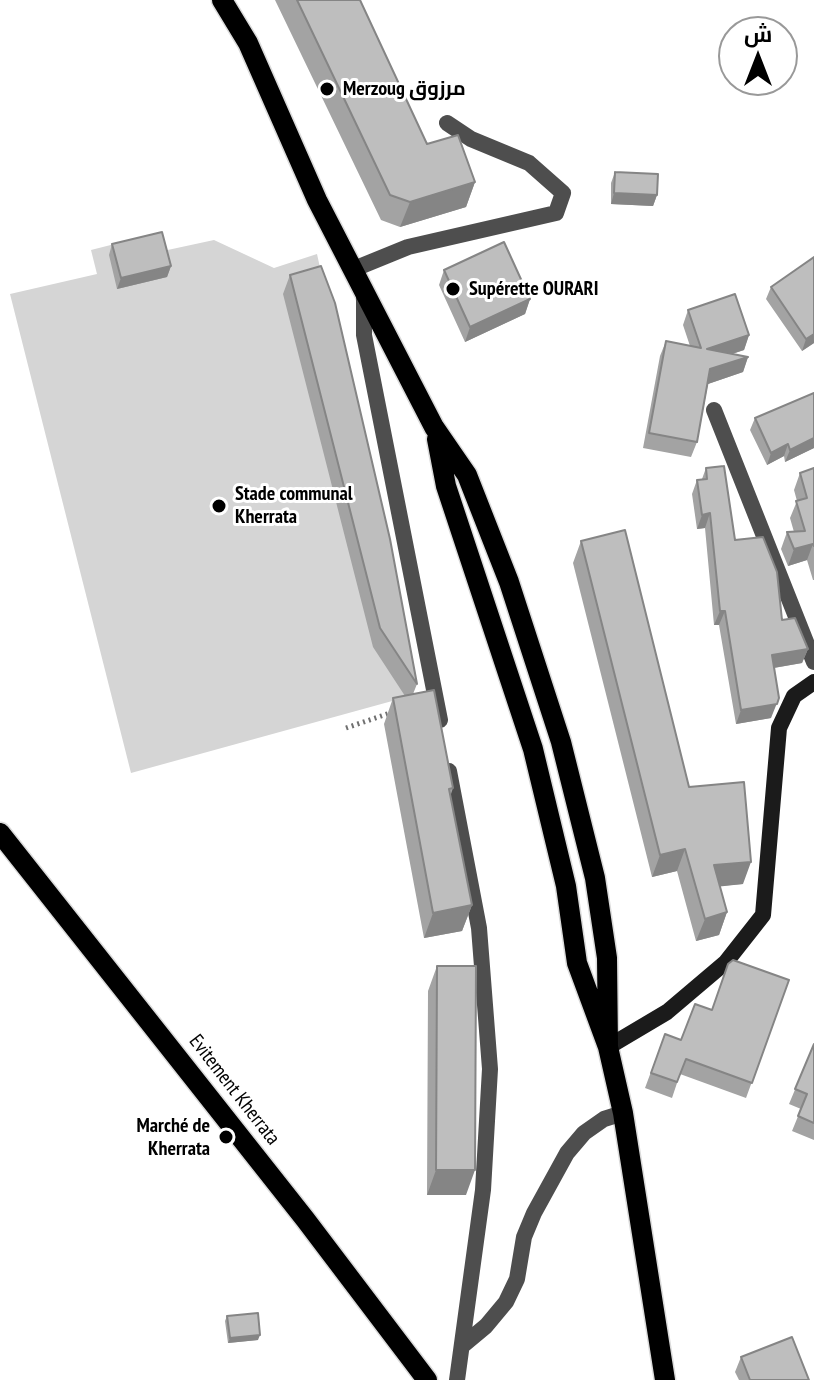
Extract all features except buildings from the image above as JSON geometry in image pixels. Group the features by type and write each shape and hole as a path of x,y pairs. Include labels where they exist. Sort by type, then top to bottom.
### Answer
{"main road":[{"path":"222,0 248,43 317,200 434,427 467,475 509,582 561,742 595,878 607,958 608,1047"},
{"path":"434,427 449,497 533,749 566,886 577,963 608,1047 623,1113 660,1377"},
{"name":"Evitement Kherrata","path":"0,833 305,1219 427,1380"}],"street":[{"path":"354,269 408,247 556,213 563,193 529,163 471,139 447,123"},
{"path":"364,289 364,335 479,928 490,1069 483,1190 457,1380"},
{"path":"714,410 812,652"},
{"path":"608,1047 667,1012 726,962 763,915 779,728 794,696 814,682"},
{"path":"462,1346 486,1326 506,1302 517,1279 524,1237 567,1153 584,1133 604,1119 623,1113"}],"path":[{"path":"346,728 436,697"}],"shaded area":[{"name":"Stade communal Kherrata","path":"158,233 163,251 214,240 274,268 317,254 414,695 131,773 10,294 97,274 91,250"}],"place":[{"name":"Merzoug مرزوق","path":"327,89"},
{"name":"Supérette OURARI","path":"453,289"},
{"name":"Stade communal Kherrata","path":"219,506"},
{"name":"Marché de Kherrata","path":"226,1137"}]}
